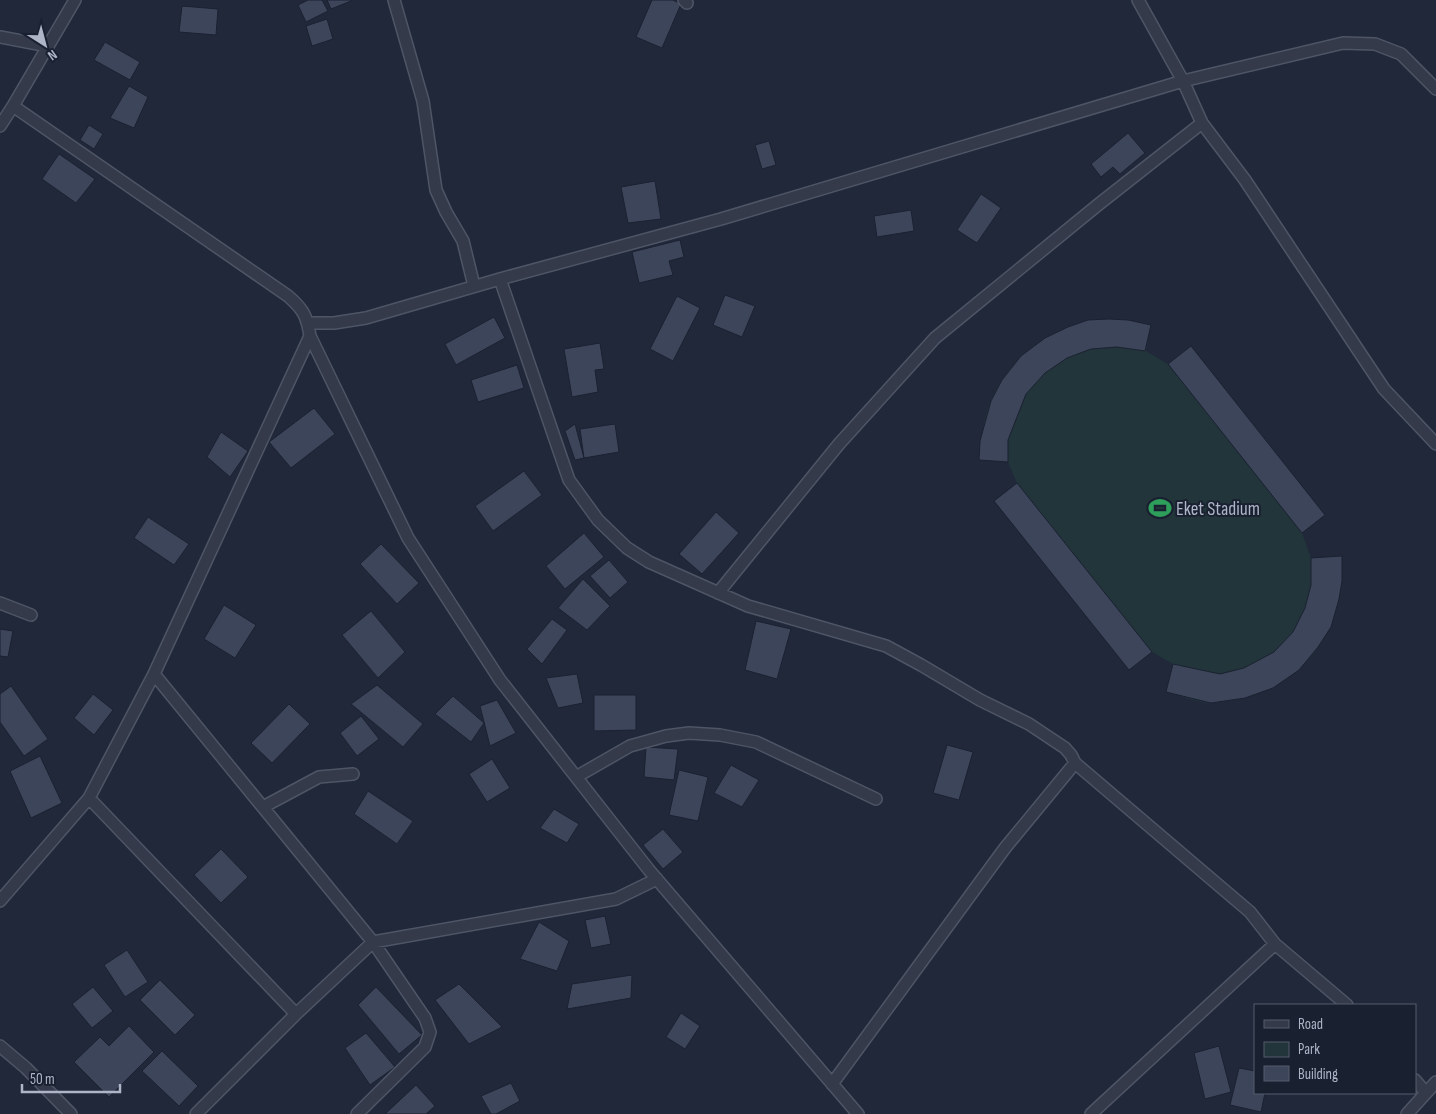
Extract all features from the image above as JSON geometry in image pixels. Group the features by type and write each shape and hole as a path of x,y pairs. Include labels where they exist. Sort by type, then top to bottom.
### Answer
{"street":[{"path":"0,126 75,0"},
{"path":"394,0 423,101 436,190 463,241 474,286"},
{"path":"1138,0 1182,81 1202,123 1245,180 1384,389 1436,444"},
{"path":"0,37 48,46"},
{"path":"308,323 366,318 474,286 721,219 1182,81 1343,43 1375,44 1401,54 1436,89"},
{"path":"13,106 288,296 301,307 308,323 310,336 408,538 500,680 657,879 858,1114"},
{"path":"718,593 839,444 935,338 1099,204 1202,123"},
{"path":"500,279 569,480 598,520 627,548 649,562 748,606 886,646 980,700 1029,724 1065,748 1075,763 1250,912 1275,944 1346,1004"},
{"path":"2,893 89,798 154,674 310,336"},
{"path":"0,603 31,615"},
{"path":"154,674 373,942 425,1018 430,1032 425,1047 357,1114"},
{"path":"576,777 630,746 657,738 689,733 720,735 756,742 876,799"},
{"path":"832,1084 1005,848 1075,763"},
{"path":"263,807 319,777 353,774"},
{"path":"89,798 296,1014"},
{"path":"196,1114 296,1014 373,942 616,899 657,879"},
{"path":"1091,1114 1275,944"},
{"path":"0,1046 26,1068 71,1114"},
{"path":"1416,1081 1426,1093"},
{"path":"1407,1114 1436,1082"}],"green space":[{"name":"Eket Stadium","path":"1109,319 1128,320 1151,325 1146,351 1168,364 1191,346 1325,515 1302,533 1311,558 1342,556 1337,610 1322,641 1313,655 1302,666 1289,677 1261,693 1230,701 1206,703 1166,692 1173,664 1152,652 1129,670 1017,483 1008,462 979,460 988,407 1000,383 1011,367 1024,354 1055,333 1072,326"}],"building":[{"path":"308,0 322,0 328,11 306,22 298,5"},
{"path":"327,0 351,0 351,1 331,9"},
{"path":"652,0 673,0 681,4 662,48 636,37"},
{"path":"182,6 218,9 216,35 179,32"},
{"path":"327,19 333,39 312,46 306,26"},
{"path":"105,42 140,62 130,80 94,60"},
{"path":"129,86 148,97 134,128 110,118"},
{"path":"89,125 103,134 94,149 80,140"},
{"path":"1128,133 1145,153 1120,174 1113,167 1101,177 1091,164"},
{"path":"769,141 776,165 762,169 755,145"},
{"path":"59,154 95,179 76,203 42,179"},
{"path":"655,181 661,219 628,223 621,187"},
{"path":"981,194 1001,208 977,243 957,230"},
{"path":"911,210 914,231 877,237 874,216"},
{"path":"680,240 684,257 669,261 673,275 639,283 632,252"},
{"path":"725,295 755,306 742,337 713,325"},
{"path":"677,296 700,308 673,361 650,349"},
{"path":"494,317 505,338 456,365 445,344"},
{"path":"1088,320 1128,320 1151,325 1145,351 1117,347 1091,349 1067,358 1045,373 1026,394 1008,440 1008,462 979,460 980,441 991,401 1002,380 1021,356 1045,338 1068,327"},
{"path":"600,343 604,369 595,370 598,392 572,397 564,349"},
{"path":"1191,346 1325,515 1302,533 1168,364"},
{"path":"517,365 524,388 478,402 471,380"},
{"path":"314,408 335,434 291,468 269,442"},
{"path":"575,424 584,458 575,460 565,431"},
{"path":"615,424 619,452 584,458 580,429"},
{"path":"221,432 248,451 230,477 207,457"},
{"path":"524,471 542,495 493,531 475,506"},
{"path":"1017,483 1152,652 1129,670 994,501"},
{"path":"716,512 739,533 702,574 679,554"},
{"path":"148,517 189,544 174,565 134,538"},
{"path":"584,533 604,557 565,589 546,566"},
{"path":"381,544 419,583 397,604 360,564"},
{"path":"1342,556 1342,581 1331,627 1318,647 1299,670 1273,688 1245,698 1211,703 1166,692 1173,664 1220,674 1244,668 1274,652 1293,632 1305,608 1311,585 1311,558"},
{"path":"609,560 628,582 610,598 590,576"},
{"path":"583,579 610,606 587,630 558,608"},
{"path":"224,605 256,625 235,658 204,639"},
{"path":"371,611 405,652 378,678 342,635"},
{"path":"552,619 567,630 542,664 527,649"},
{"path":"756,621 791,629 777,679 745,670"},
{"path":"0,629 13,631 8,657 0,656"},
{"path":"577,674 583,703 558,708 546,678"},
{"path":"377,685 423,724 403,747 351,704"},
{"path":"11,686 48,739 24,756 0,722 0,694"},
{"path":"93,694 113,710 94,735 74,718"},
{"path":"594,695 636,695 636,730 594,731"},
{"path":"453,696 484,723 471,742 435,714"},
{"path":"497,700 516,733 490,746 480,706"},
{"path":"289,704 310,724 272,763 251,743"},
{"path":"361,716 379,739 357,756 340,733"},
{"path":"947,745 973,752 959,800 933,793"},
{"path":"646,747 678,749 674,780 644,777"},
{"path":"40,756 62,803 31,818 10,771"},
{"path":"492,759 510,788 487,802 469,774"},
{"path":"731,765 759,780 742,807 714,793"},
{"path":"679,770 708,777 698,821 669,815"},
{"path":"368,791 413,821 397,844 354,814"},
{"path":"554,809 579,824 567,843 540,828"},
{"path":"663,829 683,852 663,869 643,845"},
{"path":"221,849 248,877 221,903 194,875"},
{"path":"605,916 611,944 591,948 585,920"},
{"path":"539,922 569,941 557,971 520,959"},
{"path":"127,950 148,982 125,997 104,965"},
{"path":"632,975 631,998 567,1009 572,984"},
{"path":"160,980 195,1015 175,1035 140,1000"},
{"path":"459,984 502,1027 469,1044 435,1000"},
{"path":"93,987 113,1011 92,1028 72,1004"},
{"path":"376,987 422,1035 399,1054 358,1005"},
{"path":"681,1013 700,1026 685,1049 666,1037"},
{"path":"129,1026 154,1052 109,1097 74,1062 100,1037 109,1046"},
{"path":"366,1033 395,1067 370,1085 345,1048"},
{"path":"1219,1046 1231,1092 1205,1099 1194,1053"},
{"path":"162,1051 198,1086 179,1106 142,1071"},
{"path":"1239,1068 1254,1071 1254,1094 1265,1094 1261,1112 1230,1105"},
{"path":"511,1083 520,1101 496,1114 491,1114 481,1096"},
{"path":"416,1085 435,1106 426,1114 385,1114"}],"place":[{"name":"Eket Stadium","path":"1160,508"}]}
